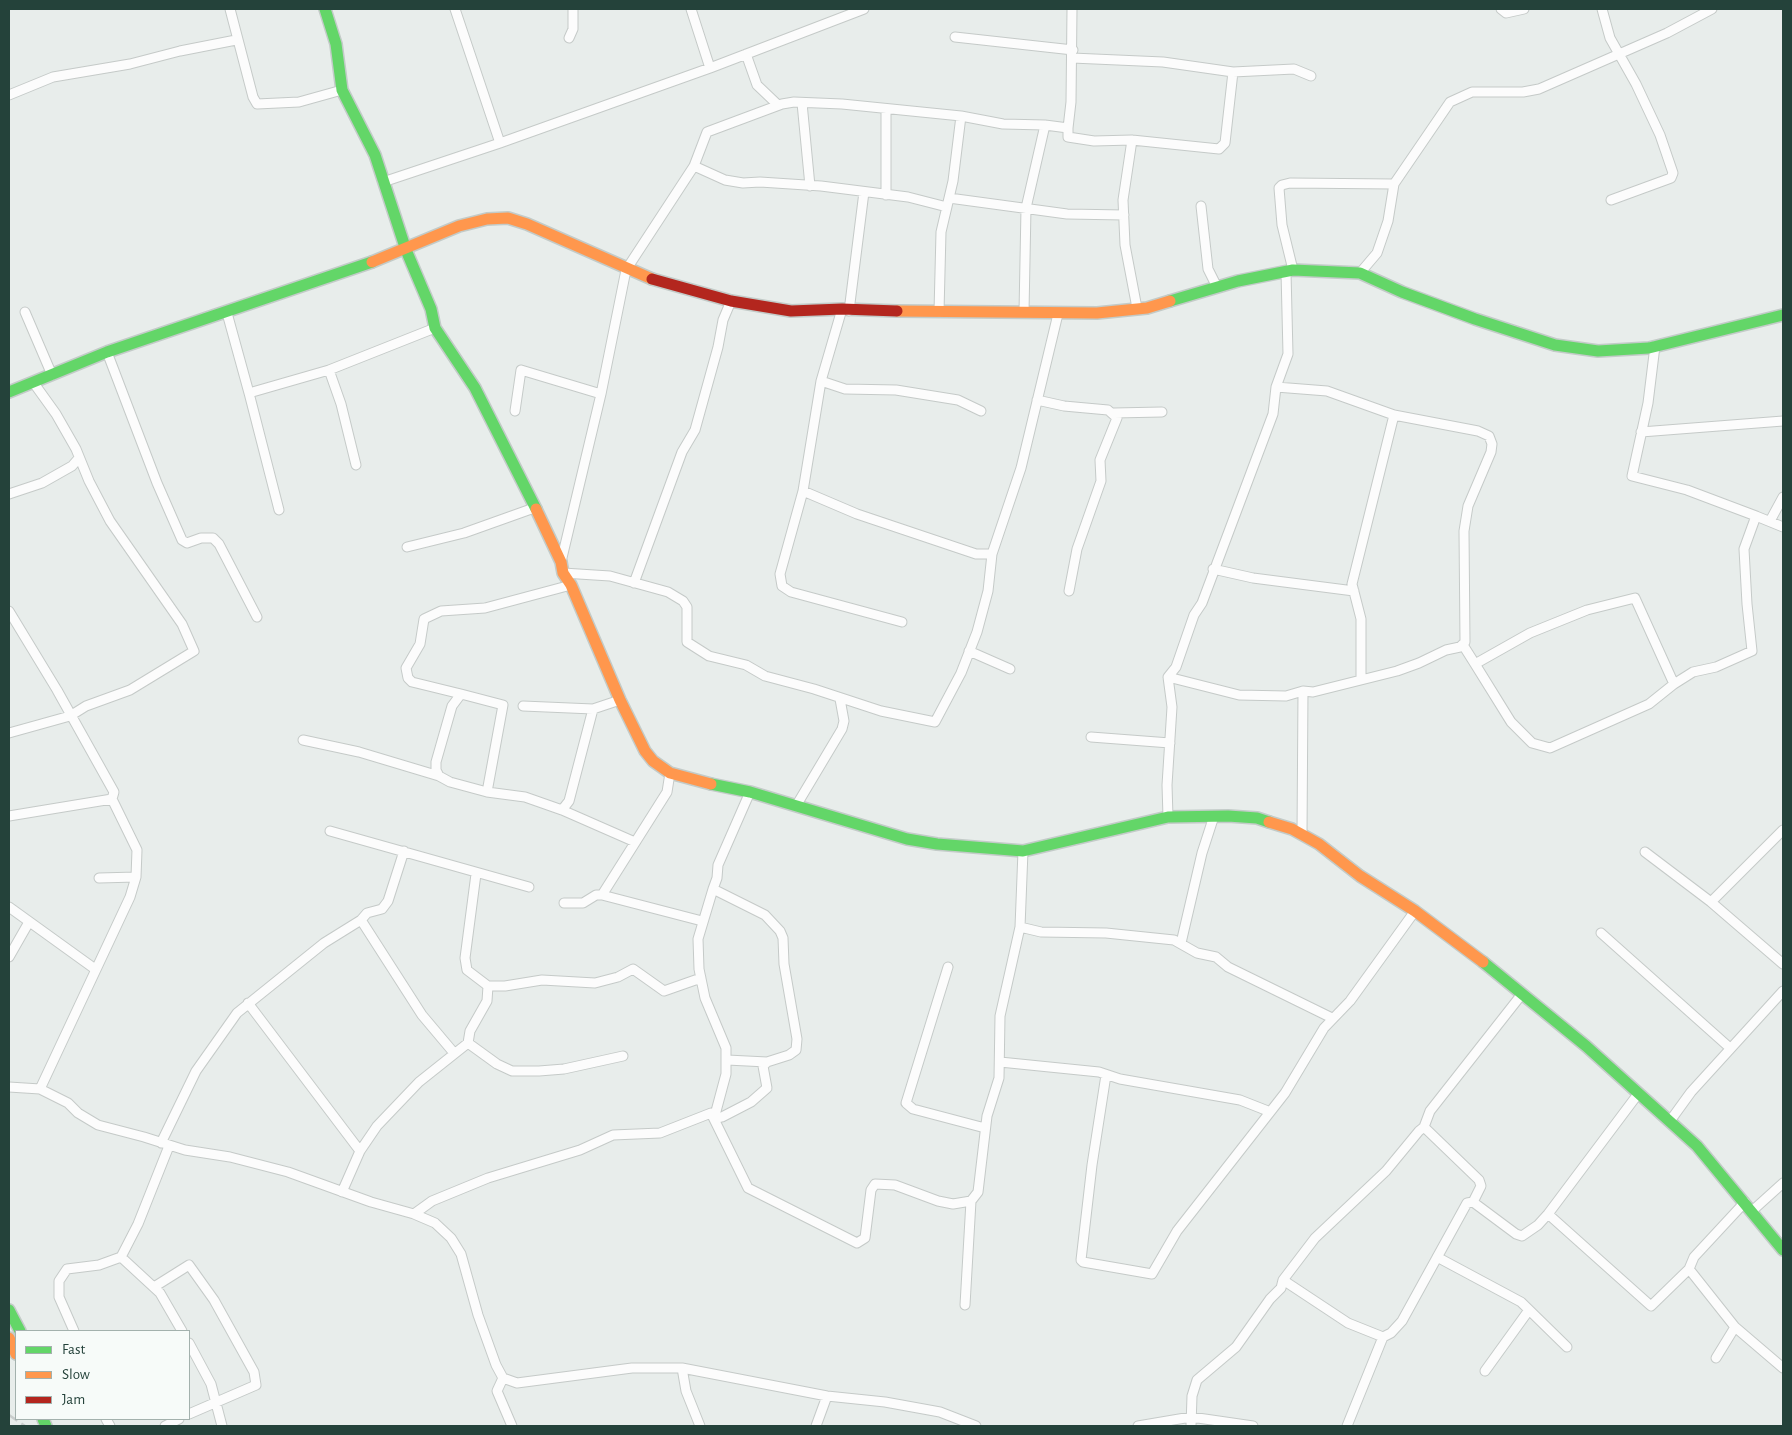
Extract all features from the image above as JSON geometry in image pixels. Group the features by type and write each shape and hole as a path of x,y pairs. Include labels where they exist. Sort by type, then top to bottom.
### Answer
{"main road":[{"path":"325,9 336,44 342,90 376,155 406,250 430,309 435,328 475,388 571,585 620,700 645,751 653,760 670,773 697,781 750,792 907,839 936,844 1023,851 1168,817 1214,816 1257,818 1278,824 1319,844 1360,876 1415,911 1471,952 1586,1046 1712,1161 1783,1250"},
{"path":"9,392 107,352 227,313 406,250 459,226 487,219 508,218 527,224 626,270 730,301 791,311 1097,313 1147,308 1217,288 1289,271 1360,273 1402,292 1475,319 1554,344 1598,351 1655,346 1783,315"},
{"path":"9,1310 19,1330"},
{"path":"9,1338 15,1352"}],"street":[{"path":"230,9 236,40 252,97 257,104 299,102 342,90"},
{"path":"455,9 500,143"},
{"path":"569,38 574,29 573,9"},
{"path":"691,9 710,68"},
{"path":"383,182 500,143 710,68 864,9"},
{"path":"1072,9 1071,102 1068,137 1094,141 1132,140 1201,149 1219,149 1225,143 1234,72"},
{"path":"1501,9 1506,12 1524,9"},
{"path":"1602,9 1610,38 1636,84 1660,135 1673,173 1671,178 1612,200"},
{"path":"1360,273 1377,254 1388,222 1394,184 1450,102 1472,92 1523,92 1539,89 1667,33 1712,9"},
{"path":"955,37 1072,54 1163,62 1234,72 1294,69 1311,76"},
{"path":"9,95 52,77 130,64 180,51 236,40"},
{"path":"746,54 757,85 778,105"},
{"path":"1058,314 1020,468 992,554 988,591 969,651 943,708 934,722 881,711 840,699 814,689 765,676 746,666 709,656 687,642 687,607 683,601 668,592 634,582 562,567 601,394 626,270 694,166 708,132 778,105 802,103 842,104 961,116 1003,124 1045,125 1068,128"},
{"path":"802,103 810,186"},
{"path":"886,109 886,194"},
{"path":"939,312 941,232 953,181 961,116"},
{"path":"1024,312 1023,259 1026,208 1045,125"},
{"path":"1132,140 1126,176 1124,215 1125,245 1137,308"},
{"path":"694,166 725,180 744,184 760,182 810,186 948,202 1026,208 1067,214 1124,215"},
{"path":"1168,817 1166,785 1172,707 1168,677 1176,667 1194,615 1202,602 1267,431 1273,414 1276,388 1288,354 1289,271 1279,188 1290,183 1394,184"},
{"path":"864,192 845,310 821,381 803,490 780,574 782,586 791,592 902,622"},
{"path":"1201,206 1208,269 1217,288"},
{"path":"634,582 682,452 695,430 718,347 723,320 730,301"},
{"path":"25,312 52,375"},
{"path":"227,313 279,510"},
{"path":"249,393 329,370 435,328"},
{"path":"1655,346 1648,403 1640,432 1632,476 1687,490 1783,527"},
{"path":"107,352 182,540 186,543 201,538 213,538 219,544 257,617"},
{"path":"329,370 341,404 356,465"},
{"path":"514,411 521,370 601,394"},
{"path":"821,381 845,389 896,390 958,400 981,411"},
{"path":"9,733 70,716 86,706 130,690 194,651 182,624 110,521 56,414 33,382"},
{"path":"1168,677 1239,695 1286,696 1303,691 1314,692 1396,671 1463,645 1465,642 1464,531 1468,506 1492,444 1490,436 1485,433 1394,414 1327,391 1276,388"},
{"path":"1037,400 1064,406 1108,410 1114,413 1162,412"},
{"path":"1069,591 1079,540 1101,481 1100,460 1117,418 1114,413"},
{"path":"1361,679 1361,618 1352,584 1394,414"},
{"path":"1640,432 1783,421"},
{"path":"9,494 42,483 72,466 79,458"},
{"path":"803,490 857,514 976,554 992,554"},
{"path":"1770,521 1783,497"},
{"path":"407,547 464,533 534,508"},
{"path":"1463,645 1511,722 1532,743 1550,748 1649,704 1693,672 1716,667 1752,651 1744,549 1756,516"},
{"path":"1213,569 1253,578 1354,591"},
{"path":"487,792 503,705 412,682 408,678 406,668 420,644 424,619 441,611 485,608 571,585"},
{"path":"1475,664 1530,633 1587,610 1635,598 1674,684"},
{"path":"9,611 57,690 114,792 112,799 137,850 136,877 130,897 40,1089"},
{"path":"969,651 1010,669"},
{"path":"1302,835 1303,691"},
{"path":"439,776 436,762 452,706 461,694"},
{"path":"796,806 842,729 844,721 840,699"},
{"path":"523,706 593,709 620,700"},
{"path":"562,810 569,801 593,709"},
{"path":"1091,737 1170,743"},
{"path":"303,740 359,752 487,792 526,797 562,810 635,842"},
{"path":"602,895 667,792 670,773"},
{"path":"750,792 718,865 717,878 702,921 698,939 701,978 705,998 726,1048 726,1074 713,1114 748,1188 857,1243 865,1238 871,1190 875,1184 895,1185 938,1201 953,1204 971,1201"},
{"path":"9,816 112,799"},
{"path":"1181,943 1202,853 1214,816"},
{"path":"1711,902 1783,830"},
{"path":"330,831 404,851 476,874 529,887"},
{"path":"74,1330 59,1297 59,1281 63,1273 67,1269 99,1265 121,1257 138,1224 165,1144 196,1071 231,1020 248,1003 324,943 361,920 367,913 382,909 388,900 404,851"},
{"path":"965,1305 971,1201 978,1192 985,1128 999,1078 1000,1016 1020,926 1023,851"},
{"path":"1645,852 1711,902 1783,964"},
{"path":"476,874 464,958 467,970 488,986 505,986 542,980 595,983 618,977 633,969 664,991 701,978"},
{"path":"99,878 136,877"},
{"path":"713,889 765,915 780,931 783,938 784,964 797,1039 796,1050 789,1055 767,1062 727,1060"},
{"path":"564,903 583,903 596,895 602,895 702,921"},
{"path":"9,907 95,969"},
{"path":"1106,1074 1081,1258 1083,1262 1150,1275 1154,1273 1163,1253 1177,1231 1214,1186 1268,1111 1285,1093 1324,1028 1350,1001 1415,911"},
{"path":"361,920 422,1015 454,1053"},
{"path":"9,957 29,922"},
{"path":"1020,926 1041,932 1106,933 1174,940 1197,953 1216,957 1228,967 1332,1018"},
{"path":"1600,933 1730,1048"},
{"path":"948,967 906,1103 912,1109 985,1128"},
{"path":"342,1192 360,1151 395,1105 468,1043 470,1031 487,1001 488,986"},
{"path":"1670,1121 1691,1092 1783,992"},
{"path":"1191,1422 1192,1396 1198,1380 1236,1347 1270,1299 1281,1288 1283,1280 1315,1238 1386,1171 1419,1130 1424,1127 1430,1111 1522,994"},
{"path":"248,1003 360,1151"},
{"path":"468,1043 512,1071 539,1072 564,1069 623,1056"},
{"path":"414,1214 432,1202 488,1178 580,1150 613,1136 660,1133 713,1114 722,1118 750,1102 767,1088 763,1066 767,1062"},
{"path":"1000,1062 1070,1067 1106,1074 1120,1079 1240,1100 1268,1111"},
{"path":"9,1087 40,1089 68,1103 78,1113 98,1125 165,1144 252,1162 288,1172 436,1223 451,1238 460,1254 478,1315 496,1365 503,1378 518,1383 632,1368 682,1368 827,1396 885,1402 940,1412 965,1424 976,1426"},
{"path":"1472,1202 1516,1234 1522,1236 1538,1225 1548,1214 1638,1094"},
{"path":"1347,1426 1383,1337 1391,1333 1402,1321 1465,1206 1472,1202 1481,1186 1479,1180 1424,1127"},
{"path":"1548,1214 1651,1306 1690,1269 1694,1257 1748,1207 1783,1184"},
{"path":"121,1257 154,1287 170,1308 180,1330"},
{"path":"1437,1257 1514,1298 1530,1310 1567,1347"},
{"path":"154,1287 189,1265 214,1300 254,1372 256,1385 190,1414"},
{"path":"1690,1269 1735,1327 1783,1368"},
{"path":"1283,1280 1348,1323 1383,1337"},
{"path":"1485,1372 1530,1310"},
{"path":"1716,1358 1735,1327"},
{"path":"190,1346 211,1384 222,1426"},
{"path":"682,1368 686,1392 700,1426"},
{"path":"503,1378 497,1391 512,1426"},
{"path":"816,1426 827,1396"},
{"path":"165,1426 177,1420"},
{"path":"1138,1426 1191,1422 1252,1426"}],"railway":[{"path":"9,1415 15,1419"},
{"path":"16,1420 25,1426"}],"traffic: fast":[{"path":"325,9 336,44 342,90 375,155 406,250 431,309 435,328 475,388 536,509"},
{"path":"9,392 107,352 372,262"},
{"path":"1170,301 1238,281 1293,270 1360,273 1402,292 1475,319 1555,345 1598,351 1649,348 1783,315"},
{"path":"711,784 750,792 907,839 937,844 1023,851 1168,817 1228,816 1257,818 1269,822"},
{"path":"1483,962 1586,1046 1697,1146 1783,1250"},
{"path":"9,1310 19,1330"},
{"path":"43,1420 46,1426"}],"traffic: slow":[{"path":"372,262 459,226 487,219 508,218 527,224 652,279"},
{"path":"897,311 1097,313 1147,308 1170,301"},
{"path":"536,509 561,562 563,573 571,585 620,700 645,751 653,761 670,773 711,784"},
{"path":"1269,822 1292,829 1319,844 1360,876 1415,911 1483,962"},
{"path":"9,1338 15,1352"}],"traffic: jam":[{"path":"652,279 731,301 791,311 842,309 897,311"}]}
